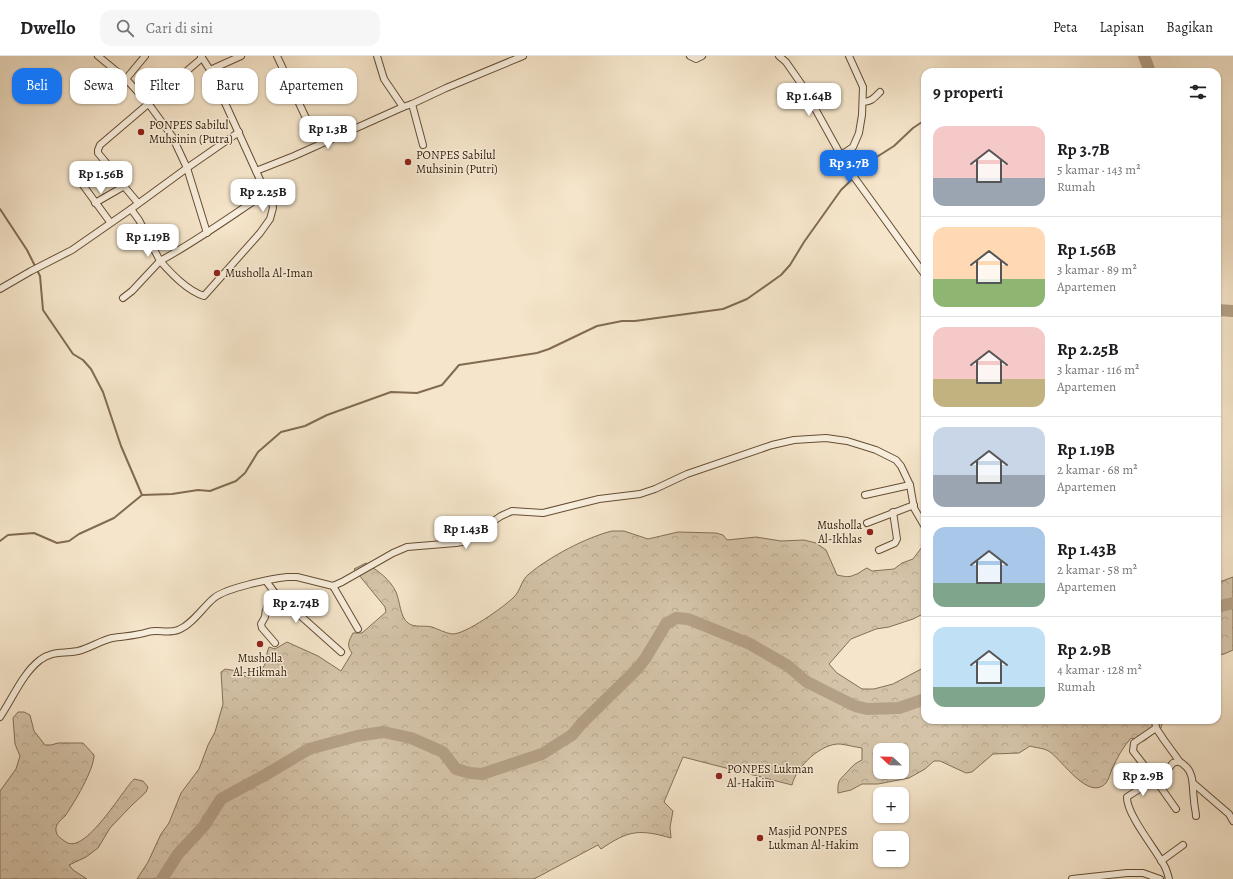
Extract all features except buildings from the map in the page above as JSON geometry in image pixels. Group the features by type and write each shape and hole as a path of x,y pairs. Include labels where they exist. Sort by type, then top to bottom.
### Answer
{"street":[{"path":"98,56 113,68"},
{"path":"127,78 145,56"},
{"path":"214,68 241,56"},
{"path":"278,56 305,116 323,142"},
{"path":"377,56 384,79 403,107"},
{"path":"256,171 294,156 446,88 523,56"},
{"path":"690,56 696,59 702,56"},
{"path":"779,56 786,62 802,85 849,170 921,269"},
{"path":"840,155 853,147 859,133 862,115 863,87 849,56"},
{"path":"189,68 202,57 209,68"},
{"path":"127,80 135,89"},
{"path":"862,102 868,102 874,99 880,92"},
{"path":"138,203 98,153 99,147 147,104"},
{"path":"149,104 172,136 187,168 207,233"},
{"path":"131,209 139,220 160,261 172,275 195,292 204,296 260,233 270,219 273,208 272,202 256,171 226,104"},
{"path":"412,104 423,145"},
{"path":"0,288 72,250 239,132"},
{"path":"77,177 110,222"},
{"path":"95,203 123,186"},
{"path":"123,298 132,291 160,261 207,233 266,192"},
{"path":"0,717 25,677 35,665 47,655 77,651 112,638 155,631 170,632 180,630 201,612 214,598 222,593 281,577 297,577 332,586 407,547 456,544 462,542 501,516 512,511 543,513 599,499 640,494 655,489 687,474 772,445 794,440 826,438 847,441 876,450 896,460 901,466 910,486 914,508 921,520"},
{"path":"865,495 910,486"},
{"path":"867,523 914,505"},
{"path":"879,550 895,542 897,539 893,512"},
{"path":"266,581 275,593 341,652"},
{"path":"332,586 358,629"},
{"path":"275,593 266,608 266,618 261,624 262,628 275,643"},
{"path":"1156,724 1156,728 1180,762 1190,770 1193,783 1196,816"},
{"path":"1156,728 1134,743 1132,750 1176,809"},
{"path":"1169,879 1166,868 1139,827 1127,802 1127,798 1128,795 1141,788 1157,782 1173,763 1176,761 1180,762"},
{"path":"1193,783 1229,814 1233,821"},
{"path":"1161,860 1183,845"},
{"path":"1072,879 1127,873 1143,873 1160,879"}],"green space":[{"path":"612,531 624,531 648,539 678,532 716,533 723,535 727,540 756,537 781,541 804,540 816,543 826,550 837,575 848,577 867,568 872,571 894,569 902,563 913,559 921,548 921,615 889,627 876,629 851,639 829,664 837,673 862,689 874,689 893,684 921,669 921,724 1162,724 1161,728 1144,741 1131,738 1118,757 1106,783 1099,787 1092,787 1084,784 1048,751 1030,746 1019,753 993,754 972,772 966,773 940,761 934,761 925,769 909,778 909,743 873,743 873,779 904,779 878,784 862,784 851,790 838,793 838,785 840,780 853,765 862,760 862,748 840,744 825,747 810,757 794,778 792,785 683,757 664,802 673,811 670,827 671,838 650,833 634,833 627,835 601,849 598,845 534,879 137,879 148,862 161,834 169,823 181,793 199,769 208,745 215,732 223,704 221,672 225,669 237,671 248,678 259,674 265,663 269,647 275,649 287,642 318,656 341,671 352,653 350,650 349,641 353,633 362,633 386,612 385,607 354,569 366,563 387,579 396,592 403,617 410,625 429,626 452,634 466,630 502,607 514,597 526,576 547,561 580,543"},
{"path":"1233,577 1233,650 1221,654 1221,582"},
{"path":"18,712 24,712 30,715 34,731 45,745 58,743 83,743 94,755 91,769 83,786 65,816 56,826 57,835 66,842 74,844 93,831 134,779 143,781 148,787 146,792 110,828 98,848 86,857 69,865 73,870 87,879 0,879 0,791 16,769 20,756 15,744 13,718"}],"waterway":[{"path":"1144,56 1148,68"},
{"path":"0,541 8,535 34,533 57,543 69,541 79,534 114,518 142,495 172,494 198,490 210,491 236,481 245,473 258,452 281,432 305,426 327,415 391,392 417,393 442,385 459,365 537,353 549,349 597,326 622,321 635,321 723,309 747,299 781,275 790,265 804,242 841,190 872,160 894,146 921,123"},
{"path":"0,209 27,250 40,276 43,310 73,354 83,360 91,369 103,392 121,446 142,495"},
{"path":"1221,310 1233,311"},
{"path":"1221,606 1233,603"},
{"path":"162,879 178,854 204,826 221,799 309,749 357,736 383,732 411,738 443,752 456,769 470,773 482,774 542,754 572,735 582,723 636,670 645,659 666,624 676,618 688,619 750,644 788,666 807,682 855,706 867,709 899,708 921,700"}],"place":[{"name":"PONPES Sabilul Muhsinin (Putra)","path":"141,132"},
{"name":"PONPES Sabilul Muhsinin (Putri)","path":"408,162"},
{"name":"Musholla Al-Iman","path":"217,273"},
{"name":"Musholla Al-Ikhlas","path":"870,532"},
{"name":"Musholla Al-Hikmah","path":"260,644"},
{"name":"PONPES Lukman Al-Hakim","path":"719,776"},
{"name":"Masjid PONPES Lukman Al-Hakim","path":"760,838"}]}
